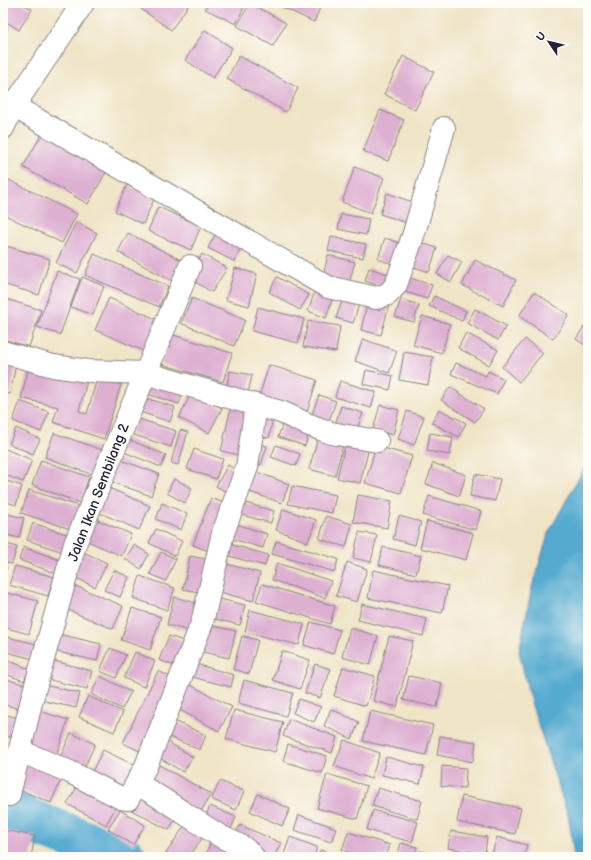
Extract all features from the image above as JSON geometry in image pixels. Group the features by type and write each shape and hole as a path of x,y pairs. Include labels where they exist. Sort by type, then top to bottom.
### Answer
{"street":[{"path":"3,128 8,103 83,3"},
{"path":"8,103 328,287 376,298 388,294 396,285 414,233 444,128"},
{"name":"Jalan Ikan Sembilang 2","path":"9,795 32,699 75,544 190,266"},
{"path":"3,352 53,366 88,371 146,373 281,412 331,433 377,441"},
{"path":"20,751 70,772 121,798 128,799 146,766 202,623 223,533 247,467 256,405"},
{"path":"136,785 146,789 223,838 238,844 253,857"}],"water":[{"path":"588,461 588,857 574,857 569,819 530,699 519,651 532,587 549,532"}],"building":[{"path":"3,3 21,3 32,9 19,30 3,20"},
{"path":"145,3 190,3 171,30 141,9"},
{"path":"208,3 246,3 236,24 205,9"},
{"path":"250,3 286,23 273,46 237,26"},
{"path":"273,3 322,3 314,22"},
{"path":"3,25 8,28 3,39"},
{"path":"205,30 232,48 213,78 185,60"},
{"path":"239,56 298,88 286,112 227,79"},
{"path":"403,56 434,72 415,110 384,94"},
{"path":"380,110 404,120 388,161 363,151"},
{"path":"43,132 108,169 88,204 23,167"},
{"path":"355,167 384,178 371,213 342,202"},
{"path":"5,178 77,214 62,243 3,214 3,182"},
{"path":"127,185 155,197 143,224 115,211"},
{"path":"387,193 418,204 410,224 380,214"},
{"path":"158,207 201,226 191,250 148,231"},
{"path":"341,214 369,219 366,235 338,229"},
{"path":"76,222 97,233 77,273 56,263"},
{"path":"128,233 183,261 172,281 118,252"},
{"path":"216,233 242,246 235,262 208,248"},
{"path":"331,237 366,244 363,258 328,251"},
{"path":"385,238 405,245 398,266 378,259"},
{"path":"416,241 437,248 429,272 408,265"},
{"path":"3,245 50,259 39,295 3,284"},
{"path":"94,254 168,286 159,307 85,275"},
{"path":"202,254 227,268 212,292 188,278"},
{"path":"328,255 355,262 349,283 323,276"},
{"path":"448,255 462,262 451,282 437,274"},
{"path":"475,260 516,280 503,306 462,285"},
{"path":"235,268 257,274 249,306 226,300"},
{"path":"369,268 391,275 387,288 365,281"},
{"path":"57,271 80,279 60,335 37,327"},
{"path":"404,276 432,285 427,299 399,290"},
{"path":"82,277 104,286 93,315 71,307"},
{"path":"277,277 309,295 300,310 269,292"},
{"path":"315,291 333,297 326,318 308,311"},
{"path":"534,292 569,315 553,339 519,316"},
{"path":"344,295 360,301 353,323 336,318"},
{"path":"434,296 466,311 462,321 429,306"},
{"path":"3,298 41,310 29,347 3,339"},
{"path":"109,298 160,321 146,352 95,330"},
{"path":"192,298 245,320 234,346 181,323"},
{"path":"401,299 419,305 414,322 395,317"},
{"path":"368,300 389,305 381,335 361,330"},
{"path":"258,307 304,319 298,343 252,331"},
{"path":"475,309 506,326 498,340 467,323"},
{"path":"422,316 450,324 442,353 413,345"},
{"path":"308,321 340,326 336,352 303,347"},
{"path":"588,321 588,347 576,339"},
{"path":"466,333 498,350 489,365 458,348"},
{"path":"170,334 232,353 223,382 161,364"},
{"path":"363,339 397,351 389,373 355,361"},
{"path":"525,339 543,353 519,382 502,367"},
{"path":"404,352 433,357 428,385 399,380"},
{"path":"3,356 17,359 10,394 3,393"},
{"path":"30,362 88,377 79,411 87,414 97,378 121,385 104,439 53,422 58,407 21,398"},
{"path":"456,363 486,376 488,371 504,379 497,394 451,374"},
{"path":"269,365 317,380 306,415 258,400"},
{"path":"366,370 393,376 390,390 363,384"},
{"path":"230,371 252,375 247,398 225,394"},
{"path":"340,381 376,392 371,408 335,397"},
{"path":"147,382 183,392 179,404 144,393"},
{"path":"450,387 484,409 475,422 441,400"},
{"path":"191,393 222,408 209,433 179,418"},
{"path":"319,395 336,401 326,429 309,423"},
{"path":"142,397 175,407 170,422 137,411"},
{"path":"20,401 49,412 41,432 13,421"},
{"path":"380,405 399,410 393,435 373,430"},
{"path":"341,406 363,413 356,432 335,425"},
{"path":"231,407 253,411 244,456 221,451"},
{"path":"257,409 274,413 269,438 252,435"},
{"path":"439,409 466,423 459,437 432,423"},
{"path":"407,411 424,417 414,445 398,439"},
{"path":"136,418 176,431 171,447 131,434"},
{"path":"284,420 310,429 305,446 278,437"},
{"path":"16,428 40,439 33,454 9,444"},
{"path":"180,430 188,432 178,465 171,463"},
{"path":"54,433 105,451 96,476 45,457"},
{"path":"430,433 453,437 450,455 427,451"},
{"path":"319,434 344,441 335,476 309,469"},
{"path":"125,438 166,455 161,467 119,450"},
{"path":"347,438 370,444 360,483 337,478"},
{"path":"255,443 267,446 261,465 249,462"},
{"path":"276,445 300,454 296,466 271,457"},
{"path":"376,446 412,456 401,493 365,483"},
{"path":"3,448 32,460 23,482 3,474"},
{"path":"194,449 223,459 216,479 187,469"},
{"path":"118,459 159,474 151,496 109,481"},
{"path":"41,460 89,477 80,503 32,485"},
{"path":"433,463 466,475 459,496 426,484"},
{"path":"228,465 243,474 231,495 216,486"},
{"path":"251,470 289,484 282,503 244,490"},
{"path":"475,474 500,479 495,501 470,496"},
{"path":"174,479 192,488 185,503 167,493"},
{"path":"3,480 22,486 16,505 3,501"},
{"path":"292,486 336,495 332,513 288,504"},
{"path":"109,488 150,506 139,530 98,512"},
{"path":"29,490 85,508 77,531 21,513"},
{"path":"358,495 392,501 387,528 353,522"},
{"path":"429,496 481,511 476,530 423,515"},
{"path":"211,498 229,505 211,552 193,545"},
{"path":"242,502 274,511 271,523 239,514"},
{"path":"162,503 187,514 181,530 156,519"},
{"path":"283,509 316,520 308,542 276,530"},
{"path":"3,513 24,518 19,538 3,534"},
{"path":"326,516 352,524 346,547 319,539"},
{"path":"399,516 421,522 415,545 393,539"},
{"path":"95,519 131,534 122,556 85,540"},
{"path":"427,521 473,533 466,560 420,548"},
{"path":"230,522 267,534 263,548 226,537"},
{"path":"33,523 72,536 66,553 27,540"},
{"path":"156,529 182,541 175,556 149,543"},
{"path":"359,532 377,535 371,562 353,558"},
{"path":"276,541 338,559 335,572 272,554"},
{"path":"3,543 17,547 12,564 3,562"},
{"path":"226,543 268,555 265,566 222,554"},
{"path":"134,545 149,554 141,569 125,559"},
{"path":"23,547 63,561 58,574 19,560"},
{"path":"383,547 421,556 416,574 379,565"},
{"path":"81,551 107,563 95,587 70,575"},
{"path":"161,552 176,559 166,581 150,574"},
{"path":"190,556 211,560 204,593 183,589"},
{"path":"347,562 367,569 357,602 336,596"},
{"path":"223,563 260,573 253,601 215,591"},
{"path":"277,563 331,581 325,598 272,580"},
{"path":"3,566 7,567 3,578"},
{"path":"15,566 54,577 48,596 9,585"},
{"path":"114,570 129,577 120,597 104,590"},
{"path":"373,570 448,586 442,613 368,598"},
{"path":"140,576 175,588 167,610 133,598"},
{"path":"71,584 123,606 113,629 61,607"},
{"path":"262,584 335,606 330,624 256,601"},
{"path":"3,592 38,601 29,634 3,627"},
{"path":"174,597 204,605 197,633 167,625"},
{"path":"211,597 245,605 240,625 206,617"},
{"path":"362,604 427,619 423,636 358,620"},
{"path":"132,608 161,617 150,650 121,640"},
{"path":"250,610 304,624 299,645 245,632"},
{"path":"311,622 340,630 333,654 304,645"},
{"path":"205,624 236,631 229,658 199,651"},
{"path":"350,628 378,636 370,665 342,657"},
{"path":"54,633 101,644 97,661 50,650"},
{"path":"3,636 36,644 33,659 3,651"},
{"path":"169,636 189,643 180,668 159,660"},
{"path":"242,636 258,640 249,674 233,669"},
{"path":"389,636 413,641 397,707 373,701"},
{"path":"110,648 126,655 116,678 100,671"},
{"path":"282,651 310,660 300,689 273,680"},
{"path":"135,652 155,661 144,687 124,678"},
{"path":"3,658 29,669 24,681 3,673"},
{"path":"47,659 92,671 87,689 42,678"},
{"path":"192,663 234,675 231,687 188,676"},
{"path":"315,664 331,669 320,698 305,693"},
{"path":"343,667 375,676 366,706 334,696"},
{"path":"158,671 177,680 142,752 123,743"},
{"path":"100,676 131,692 122,709 91,694"},
{"path":"409,676 442,683 437,707 403,700"},
{"path":"3,678 29,686 22,710 3,704"},
{"path":"244,680 293,693 286,716 238,703"},
{"path":"187,683 232,707 219,731 174,707"},
{"path":"39,684 80,693 76,708 36,699"},
{"path":"88,696 123,712 114,732 79,717"},
{"path":"299,699 321,707 314,722 293,713"},
{"path":"331,709 359,722 352,739 324,726"},
{"path":"36,710 68,720 56,756 24,745"},
{"path":"234,710 283,722 275,752 226,739"},
{"path":"370,711 433,725 426,755 363,741"},
{"path":"3,714 19,718 13,738 3,735"},
{"path":"170,719 206,735 200,750 163,734"},
{"path":"289,719 337,737 332,753 283,736"},
{"path":"71,733 95,744 82,773 58,762"},
{"path":"440,736 476,742 473,762 437,755"},
{"path":"163,739 193,757 183,772 153,754"},
{"path":"344,740 380,753 371,779 334,766"},
{"path":"288,744 327,756 322,773 283,761"},
{"path":"3,747 12,750 8,764 3,762"},
{"path":"103,750 140,768 126,795 89,777"},
{"path":"386,757 424,767 420,784 382,775"},
{"path":"24,759 63,775 51,803 13,787"},
{"path":"159,765 211,794 199,815 147,786"},
{"path":"442,766 466,768 465,788 441,786"},
{"path":"327,774 367,786 357,819 317,808"},
{"path":"81,780 119,801 106,825 67,804"},
{"path":"220,781 244,791 236,810 211,799"},
{"path":"378,788 422,801 417,819 372,806"},
{"path":"138,791 179,812 169,830 129,809"},
{"path":"258,794 290,809 282,826 250,811"},
{"path":"462,796 521,808 515,834 457,822"},
{"path":"210,806 236,817 229,834 203,822"},
{"path":"120,810 145,825 133,845 108,829"},
{"path":"373,810 418,822 412,842 367,830"},
{"path":"299,815 336,828 331,842 294,830"},
{"path":"189,819 207,831 189,857 168,857 165,855"},
{"path":"240,825 281,843 274,857 270,857 233,840"},
{"path":"3,830 35,836 31,857 3,857"},
{"path":"451,831 487,837 485,854 448,848"},
{"path":"348,832 390,845 386,857 364,857 342,850"},
{"path":"290,837 317,847 314,857 283,857"},
{"path":"497,837 527,845 524,857 491,857"},
{"path":"212,838 240,848 237,857 205,857"},
{"path":"401,843 417,847 414,857 397,857"},
{"path":"320,850 334,854 333,857 318,857"},
{"path":"420,851 443,855 443,857 419,857"}],"waterway":[{"path":"3,808 28,820 124,857"}]}
